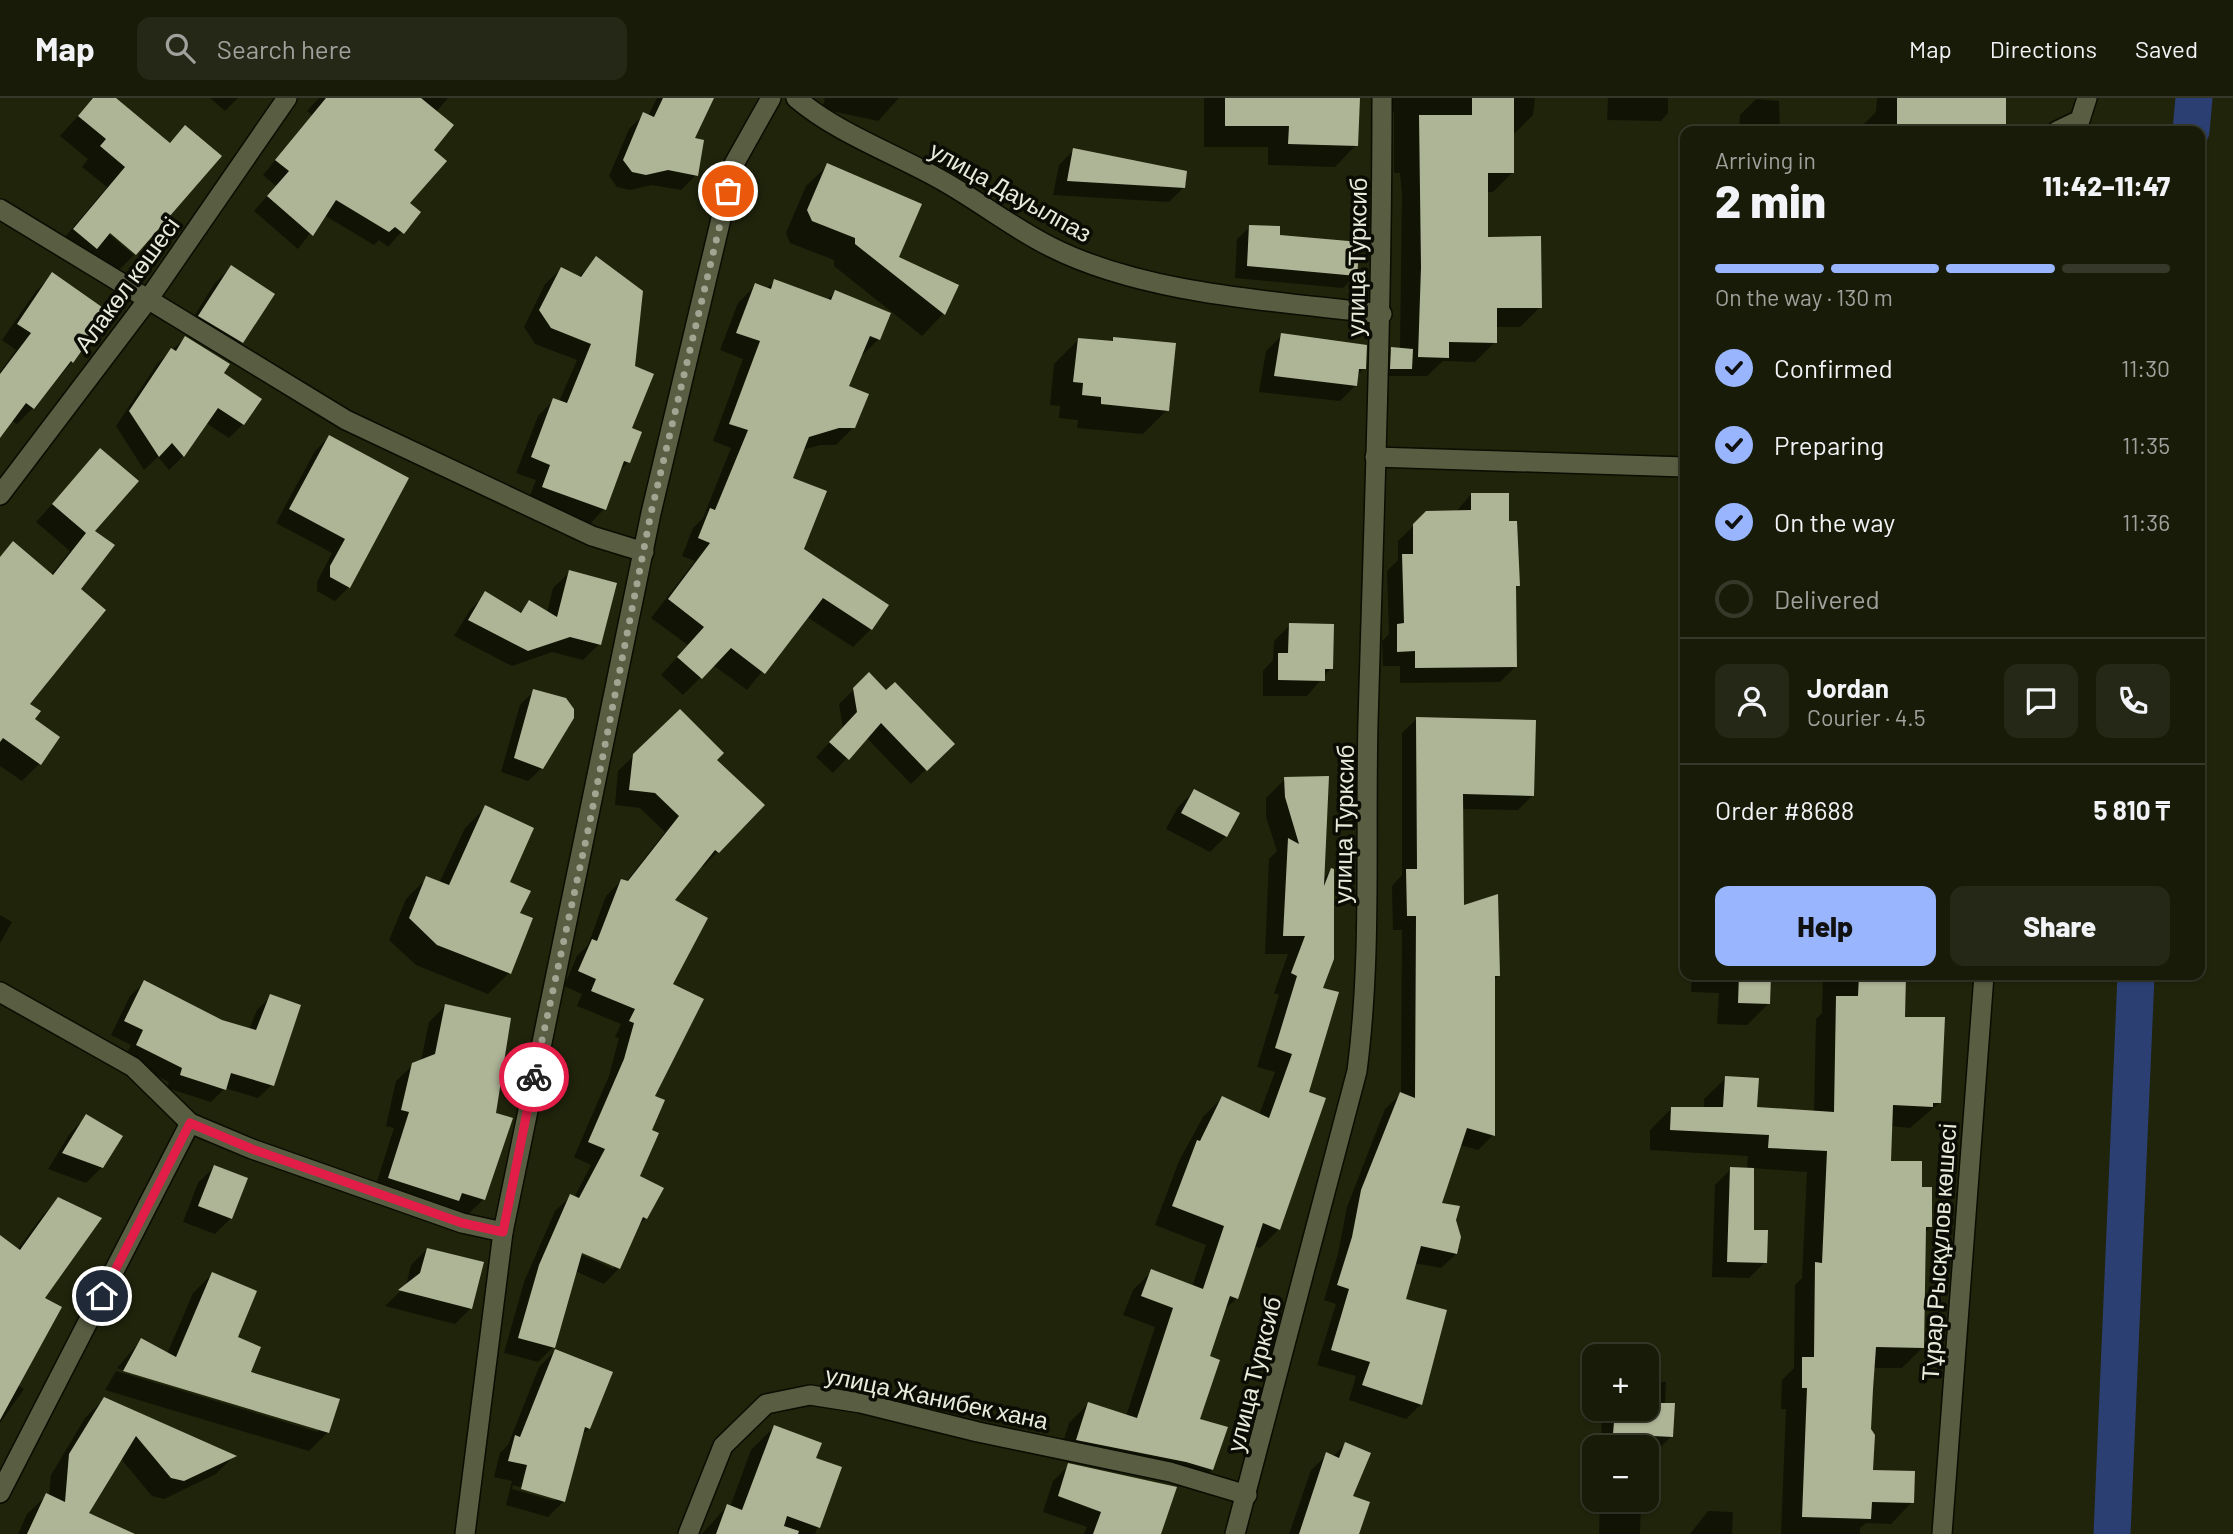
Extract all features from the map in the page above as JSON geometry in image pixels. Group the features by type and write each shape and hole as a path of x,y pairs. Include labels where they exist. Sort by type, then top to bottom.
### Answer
{"street":[{"name":"Алакөл көшесі","path":"0,495 147,301 287,98"},
{"path":"465,1534 472,1458 503,1232 644,552 734,164 771,98"},
{"name":"улица Турксиб","path":"1235,1534 1357,1071 1366,1000 1367,779 1375,457 1382,314 1382,98"},
{"path":"2067,126 2080,120 2087,98"},
{"name":"улица Дауылпаз","path":"799,99 829,122 976,199 1051,247 1123,276 1245,297 1382,314"},
{"path":"0,209 147,301 346,419 592,536 644,552"},
{"path":"1375,457 1680,467"},
{"name":"Тұрар Рысқұлов көшесі","path":"1942,1534 1984,980"},
{"path":"0,992 133,1067 190,1123 252,1149 462,1223 503,1232"},
{"path":"0,1493 190,1123"},
{"name":"улица Жанибек хана","path":"688,1534 723,1446 766,1404 810,1395 861,1403 978,1432 1170,1472 1247,1495"}],"building":[{"path":"93,98 116,98 170,143 185,125 222,156 136,255 110,233 97,249 73,229 125,167 100,146 106,139 78,116"},
{"path":"326,98 421,98 454,125 434,150 447,161 410,203 421,212 404,234 395,227 389,232 336,200 313,236 267,196 289,171 275,160"},
{"path":"663,98 714,98 695,138 704,140 698,176 668,170 646,175 632,172 623,160 643,112 654,117"},
{"path":"1225,98 1360,98 1358,146 1288,144 1289,126 1225,126"},
{"path":"1472,98 1514,98 1514,173 1488,173 1488,237 1541,236 1542,308 1497,308 1497,343 1449,342 1449,358 1418,357 1421,267 1419,115 1472,115"},
{"path":"1897,98 2006,98 2006,126 1897,126"},
{"path":"1073,148 1187,171 1185,188 1067,181"},
{"path":"827,163 922,204 899,257 959,285 945,315 855,244 855,238 812,221 807,210"},
{"path":"1249,225 1280,226 1280,235 1360,242 1357,276 1247,266"},
{"path":"596,256 643,291 635,366 654,374 632,428 642,432 630,463 624,461 606,510 542,487 550,465 531,457 553,398 567,403 591,344 551,328 539,310 561,267 581,277"},
{"path":"231,265 275,294 243,343 198,316"},
{"path":"52,272 109,312 73,363 71,361 34,409 26,403 0,438 0,374 31,333 17,324"},
{"path":"774,279 831,300 835,290 891,313 880,340 870,336 849,386 869,394 855,428 839,428 809,437 793,478 827,491 804,549 889,605 872,630 823,598 765,674 731,648 702,679 677,657 704,627 668,599 710,543 698,538 710,508 715,510 748,430 729,424 760,341 736,333 755,283 771,289"},
{"path":"1281,333 1367,345 1366,369 1359,369 1357,386 1274,376"},
{"path":"185,336 230,364 224,373 262,399 244,425 218,408 184,457 172,443 159,457 129,411 171,348 176,351"},
{"path":"1113,337 1176,343 1169,411 1101,404 1101,397 1082,395 1083,383 1073,382 1078,338 1113,341"},
{"path":"1391,347 1413,349 1412,369 1390,369"},
{"path":"329,435 409,478 350,588 330,577 330,566 345,539 289,509"},
{"path":"100,448 139,481 95,531 115,545 81,589 106,610 30,704 41,711 35,719 60,737 41,765 3,738 0,742 0,557 13,541 53,575 86,533 52,504"},
{"path":"1471,493 1509,493 1509,521 1517,521 1520,586 1516,586 1517,667 1415,668 1415,651 1397,652 1397,624 1404,623 1402,554 1413,554 1413,524 1426,511 1471,510"},
{"path":"569,570 617,583 601,645 570,637 528,651 468,620 485,591 521,613 529,600 557,617"},
{"path":"1289,623 1334,624 1333,669 1325,669 1325,681 1278,680 1278,653 1288,653"},
{"path":"869,672 886,690 895,682 955,744 927,771 881,723 849,760 829,742 857,712 853,688"},
{"path":"533,689 566,698 574,709 574,718 543,769 514,758"},
{"path":"680,709 724,753 717,760 765,805 719,853 715,850 675,900 708,918 673,984 704,999 655,1096 665,1100 652,1130 659,1133 640,1176 664,1188 647,1219 643,1217 620,1269 582,1253 555,1348 518,1338 539,1265 570,1194 579,1198 605,1149 588,1142 624,1059 634,1023 629,1021 635,1009 591,991 596,979 578,971 592,939 597,941 621,879 628,881 679,816 655,793 629,790 633,754"},
{"path":"1416,717 1536,720 1534,796 1463,794 1464,905 1498,894 1500,976 1495,976 1495,1136 1467,1128 1442,1203 1460,1206 1456,1220 1461,1237 1457,1254 1421,1246 1406,1299 1447,1310 1422,1405 1362,1385 1370,1362 1331,1350 1349,1289 1337,1285 1352,1237 1361,1190 1400,1092 1415,1098 1416,916 1407,916 1406,869 1417,869"},
{"path":"1329,776 1324,886 1331,868 1334,869 1334,959 1323,988 1339,992 1309,1092 1326,1098 1280,1230 1263,1223 1238,1299 1230,1296 1210,1356 1220,1360 1200,1419 1228,1427 1213,1470 1076,1440 1088,1402 1137,1418 1173,1308 1141,1296 1151,1269 1203,1289 1224,1226 1172,1206 1197,1140 1200,1141 1222,1096 1269,1118 1292,1054 1275,1048 1297,976 1291,973 1305,936 1283,936 1288,838 1299,844 1285,797 1284,777"},
{"path":"1194,789 1240,813 1227,837 1181,813"},
{"path":"485,805 534,828 510,882 531,891 520,913 533,918 511,974 437,945 409,918 426,876 449,885"},
{"path":"144,980 222,1020 256,1030 270,994 301,1005 274,1086 231,1073 226,1090 180,1075 182,1068 136,1045 143,1030 124,1021"},
{"path":"1739,980 1771,980 1770,1004 1738,1003"},
{"path":"1859,980 1906,980 1905,1017 1945,1017 1941,1103 1933,1103 1933,1107 1893,1105 1891,1161 1922,1161 1922,1187 1932,1187 1932,1227 1926,1227 1924,1348 1876,1347 1873,1389 1873,1470 1915,1471 1914,1503 1872,1502 1871,1519 1802,1517 1807,1388 1802,1388 1802,1357 1814,1357 1815,1262 1822,1263 1827,1151 1768,1148 1769,1135 1670,1130 1671,1107 1723,1107 1725,1076 1759,1078 1757,1107 1834,1112 1836,996 1858,996"},
{"path":"445,1004 511,1018 496,1113 513,1118 485,1200 462,1193 459,1201 388,1178 409,1112 401,1110 412,1063 435,1054"},
{"path":"86,1114 123,1136 103,1168 62,1153"},
{"path":"214,1165 248,1178 232,1219 198,1206"},
{"path":"1730,1167 1754,1168 1754,1230 1768,1230 1767,1263 1727,1262"},
{"path":"58,1197 102,1218 45,1298 62,1307 0,1420 0,1235 20,1250"},
{"path":"427,1248 484,1262 472,1309 398,1290 420,1273"},
{"path":"212,1272 257,1291 238,1337 261,1347 251,1372 340,1399 329,1433 123,1371 141,1338 176,1357"},
{"path":"555,1349 613,1372 590,1429 585,1427 565,1502 521,1489 527,1465 508,1461 515,1435 520,1437"},
{"path":"104,1397 237,1456 184,1481 171,1478 136,1436 89,1513 135,1534 27,1534 46,1493 65,1502 69,1454"},
{"path":"1659,1403 1675,1403 1673,1437 1613,1434 1614,1421 1659,1421"},
{"path":"774,1425 822,1443 816,1458 842,1467 820,1528 787,1516 784,1526 799,1531 798,1534 716,1534 727,1504 742,1510"},
{"path":"1345,1442 1371,1453 1353,1496 1370,1502 1359,1534 1299,1534 1326,1452 1339,1458"},
{"path":"1068,1463 1177,1487 1161,1534 1093,1534 1101,1512 1058,1496"}],"waterway":[{"path":"2191,126 2194,98"},
{"path":"2112,1534 2136,980"}],"way so far":[{"path":"534,1077 589,826 651,513 728,191"}],"route":[{"path":"102,1296 190,1123 252,1149 462,1223 503,1232 534,1077"}]}
